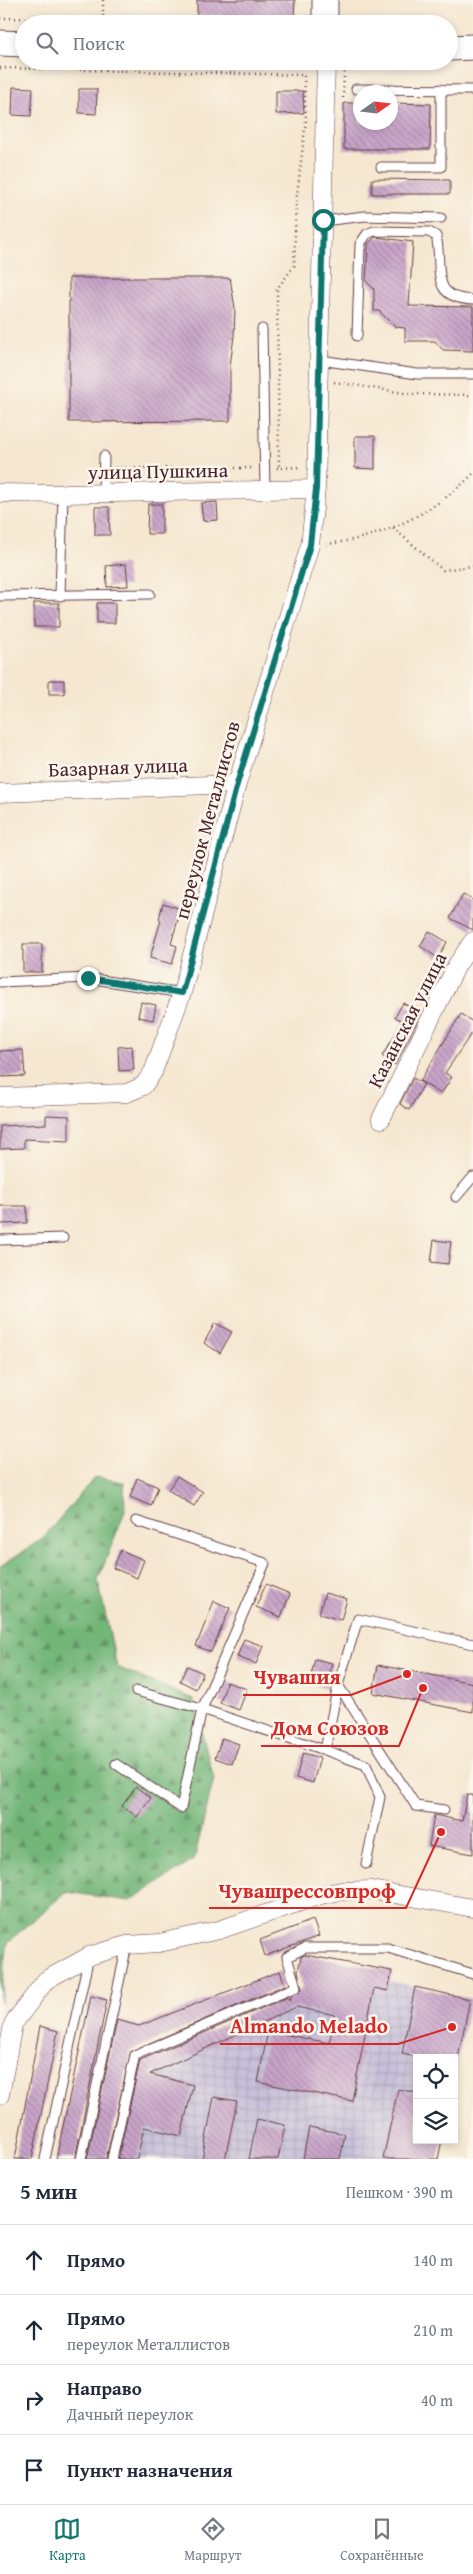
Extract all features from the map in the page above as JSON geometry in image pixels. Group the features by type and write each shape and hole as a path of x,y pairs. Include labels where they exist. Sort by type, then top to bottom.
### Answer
{"street":[{"path":"0,43 15,44"},
{"path":"458,48 473,48"},
{"name":"переулок Металлистов","path":"0,1098 127,1093 143,1086 154,1072 182,993 237,784 310,545 316,489 324,361 323,220 326,70"},
{"name":"улица Пушкина","path":"0,493 103,494 316,489"},
{"name":"Базарная улица","path":"0,793 237,784"},
{"name":"Казанская улица","path":"381,1119 457,965 473,941"},
{"path":"0,2095 12,2024 46,1980 89,1956 127,1945 159,1943 219,1930 321,1895 341,1891 372,1890 473,1908"}],"lane":[{"path":"398,89 473,90"},
{"path":"381,167 441,167 441,90"},
{"path":"323,220 366,216 441,218"},
{"path":"357,336 360,244 367,234 374,231 429,232 436,236 442,286 449,295 458,299 473,300"},
{"path":"262,329 265,490"},
{"path":"324,361 417,374 473,374"},
{"path":"103,494 104,456"},
{"path":"60,596 63,494"},
{"path":"0,596 150,594"},
{"path":"0,982 88,978 182,993"},
{"path":"456,1197 473,1177"},
{"path":"0,1240 62,1238"},
{"path":"116,1764 181,1808 202,1709 265,1563 136,1521"},
{"path":"325,1750 338,1685 358,1619 473,1644"},
{"path":"338,1685 416,1806 444,1810"},
{"path":"136,1691 202,1709 366,1765 380,1797 366,1864"},
{"path":"81,2159 127,1945"},
{"path":"112,2159 135,2054 296,1987 287,1958 304,1948 388,1948 473,1974"},
{"path":"45,2159 89,1956"}],"path":[{"path":"103,0 103,15"},
{"path":"0,18 15,18"},
{"path":"0,68 15,68"},
{"path":"87,70 304,75 306,120 296,204 294,266 277,288 279,468"},
{"path":"342,107 346,70"},
{"path":"324,361 330,382 411,394 473,395"},
{"path":"104,468 317,467"},
{"path":"310,545 343,542 377,535 411,521 457,490 473,474"},
{"path":"393,528 443,570 473,566"}],"shaded area":[{"path":"328,1959 392,1971 390,1981 470,1999 458,2058 458,2054 413,2054 413,2144 421,2144 438,2159 137,2159 156,2071 296,2007"}],"green space":[{"path":"95,1477 124,1482 125,1511 98,1580 117,1667 193,1699 214,1779 194,1860 130,1901 66,1892 8,1942 0,2003 0,1566 42,1539"}],"building":[{"path":"197,0 295,0 294,15 197,15"},
{"path":"13,87 33,88 31,116 12,115"},
{"path":"79,89 97,89 96,114 79,113"},
{"path":"276,91 303,91 304,113 276,114"},
{"path":"344,103 353,103 353,130 398,130 398,103 431,104 430,149 344,149"},
{"path":"372,179 450,180 450,194 372,194"},
{"path":"375,237 413,242 409,306 473,307 473,351 443,350 435,341 405,341 405,328 395,327 379,311 374,311 374,289 366,281 368,244"},
{"path":"69,278 230,278 235,308 230,366 230,421 69,422"},
{"path":"355,436 375,436 375,469 355,468"},
{"path":"217,502 218,520 203,521 201,503"},
{"path":"148,504 162,504 162,534 147,534"},
{"path":"95,507 109,507 110,535 95,535"},
{"path":"126,564 128,586 107,587 106,566"},
{"path":"34,603 59,603 59,627 34,627"},
{"path":"97,603 115,603 115,623 97,623"},
{"path":"49,680 64,680 64,694 49,694"},
{"path":"463,894 473,900 473,930 450,918"},
{"path":"163,903 181,909 171,944 177,946 172,964 150,958 161,920 159,919"},
{"path":"429,931 447,942 438,958 420,946"},
{"path":"23,944 42,944 42,972 23,972"},
{"path":"141,1002 156,1005 153,1020 138,1017"},
{"path":"403,1003 421,1014 395,1065 382,1056 404,1022 395,1017"},
{"path":"461,1014 473,1022 473,1031 445,1073 452,1077 441,1094 420,1081"},
{"path":"132,1046 134,1070 119,1071 118,1047"},
{"path":"23,1050 25,1076 1,1077 0,1051"},
{"path":"413,1078 424,1084 409,1110 400,1104"},
{"path":"46,1115 69,1116 69,1141 24,1139 24,1148 0,1149 0,1126 46,1124"},
{"path":"0,1206 27,1206 27,1223 0,1224"},
{"path":"434,1240 451,1242 448,1264 431,1262"},
{"path":"215,1323 232,1332 220,1353 204,1343"},
{"path":"177,1476 203,1492 194,1506 168,1490"},
{"path":"137,1478 158,1487 151,1506 130,1497"},
{"path":"121,1550 144,1560 137,1578 113,1568"},
{"path":"266,1584 290,1594 281,1617 256,1607"},
{"path":"325,1593 347,1599 341,1620 319,1614"},
{"path":"214,1601 230,1608 211,1652 196,1646"},
{"path":"244,1639 263,1646 256,1664 237,1657"},
{"path":"315,1659 332,1663 326,1688 309,1684"},
{"path":"378,1665 473,1683 473,1712 373,1693"},
{"path":"187,1666 203,1673 196,1689 180,1681"},
{"path":"227,1682 247,1689 239,1710 220,1703"},
{"path":"222,1738 239,1744 232,1764 215,1758"},
{"path":"303,1753 320,1758 313,1783 296,1778"},
{"path":"136,1787 151,1798 137,1817 122,1806"},
{"path":"467,1795 473,1795 473,1854 429,1846 434,1815 462,1821"},
{"path":"313,1920 319,1936 265,1956 260,1940"},
{"path":"305,1955 392,1971 388,1991 374,1988 352,2101 258,2082 268,2031 329,2043 335,2015 296,2007 150,2074 193,2085 181,2136 144,2127 137,2159 118,2159 140,2060 288,1997 290,2001 291,1996 302,1989 298,1971 301,1957"},
{"path":"280,1971 285,1985 131,2051 106,2159 87,2159 117,2020 139,2026"},
{"path":"415,1987 470,1999 458,2058 458,2054 413,2054 413,2056 402,2054"},
{"path":"91,1996 107,2000 75,2159 56,2159"},
{"path":"40,2026 58,2031 32,2159 15,2159"},
{"path":"398,2089 413,2092 413,2144 441,2144 438,2159 383,2159"},
{"path":"214,2097 237,2101 225,2159 202,2159"},
{"path":"257,2119 285,2125 278,2159 249,2159"},
{"path":"309,2127 345,2134 340,2159 303,2159"}],"place":[{"name":"Чувашия","path":"407,1674"},
{"name":"Дом Союзов","path":"423,1688"},
{"name":"Чувашрессовпроф","path":"441,1832"},
{"name":"Almando Melado","path":"452,2027"}],"route":[{"path":"88,978 182,993 237,784 310,545 316,489 323,220"}]}
